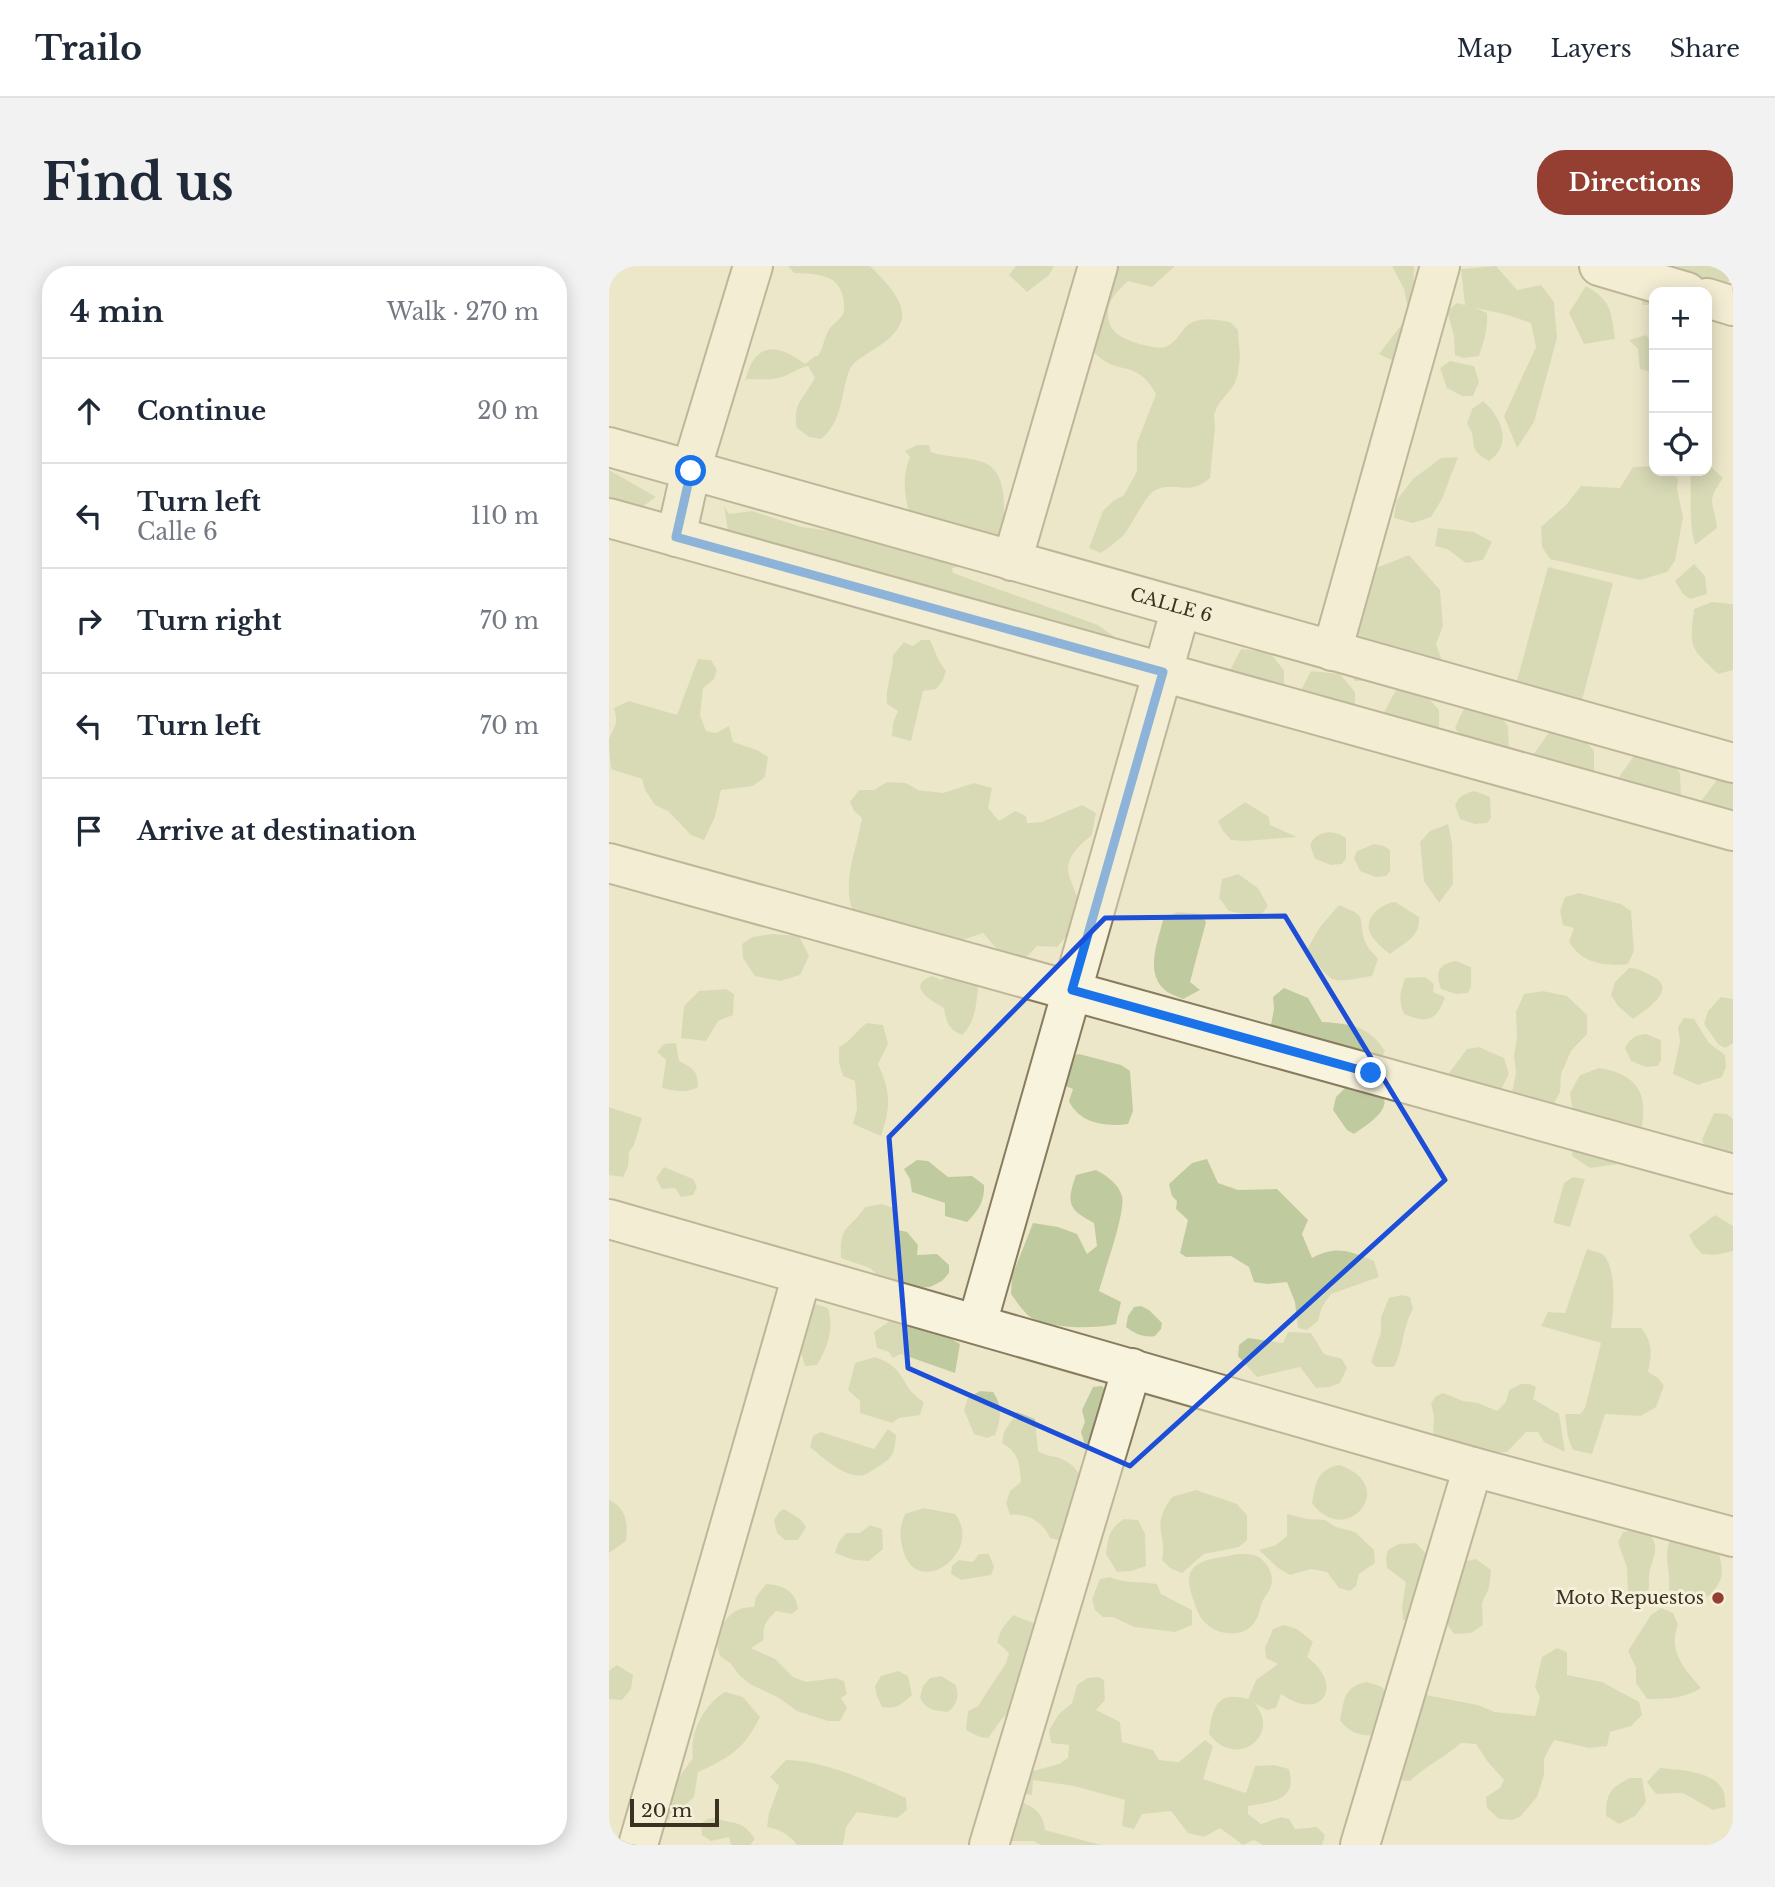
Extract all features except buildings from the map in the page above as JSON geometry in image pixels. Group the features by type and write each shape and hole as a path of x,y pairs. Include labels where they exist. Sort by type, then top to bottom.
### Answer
{"street":[{"path":"676,537 691,471 753,266"},
{"path":"1012,561 1098,266"},
{"path":"1332,651 1440,266"},
{"path":"1599,266 1670,287"},
{"path":"1712,300 1733,306"},
{"name":"CALLE 6","path":"609,447 1733,763"},
{"path":"609,518 1733,831"},
{"path":"977,1324 1181,608"},
{"path":"609,863 1733,1174"},
{"path":"609,1219 1473,1467 1733,1537"},
{"path":"638,1845 802,1275"},
{"path":"989,1845 1132,1368"},
{"path":"1360,1845 1473,1467"}],"highlighted area":[{"path":"1285,916 1445,1180 1130,1466 908,1368 889,1137 1105,918"}],"green space":[{"path":"788,266 870,266 890,288 901,309 902,319 898,329 851,367 837,417 821,439 809,437 797,428 798,407 815,378 808,366 778,378 747,379 745,382 754,359 767,350 785,352 805,364 818,356 828,331 843,314 841,290 831,279 794,273"},
{"path":"1016,266 1054,266 1049,275 1027,292 1009,275"},
{"path":"1102,266 1175,266 1152,287 1128,281 1115,295 1110,303 1108,318 1111,327 1119,335 1160,348 1173,342 1185,328 1197,320 1230,322 1238,330 1240,357 1234,385 1218,405 1214,415 1210,478 1195,487 1168,487 1154,491 1124,535 1101,553 1089,548 1103,511 1124,495 1137,471 1137,443 1156,394 1141,375 1110,364 1093,351"},
{"path":"1392,266 1414,266 1412,342 1402,365 1379,354 1409,315 1404,289"},
{"path":"1496,266 1517,290 1541,285 1554,302 1557,338 1534,422 1517,448 1504,416 1536,347 1531,323 1476,308 1487,313 1484,340 1479,356 1463,358 1455,355 1454,336 1447,311 1457,303 1465,305 1461,269"},
{"path":"1633,266 1733,266 1732,275 1722,293 1712,293 1712,287 1649,287 1649,305 1643,305"},
{"path":"1586,286 1606,302 1615,339 1584,344 1569,313"},
{"path":"1646,335 1649,340 1649,371 1640,369 1638,349 1629,340"},
{"path":"1450,361 1474,366 1479,382 1473,396 1462,396 1447,388 1440,368"},
{"path":"1483,401 1500,423 1503,439 1501,447 1489,461 1474,448 1471,430 1467,424 1472,409"},
{"path":"917,445 929,445 931,452 938,454 985,463 994,469 1003,489 1004,515 999,549 965,566 952,568 953,573 1098,625 1122,642 728,531 724,506 729,514 752,511 802,527 854,534 916,533 905,495 905,476 910,457 905,451"},
{"path":"1458,457 1442,499 1431,517 1413,523 1394,518 1396,501 1413,479 1441,458"},
{"path":"1649,466 1649,476 1674,476 1678,479 1677,489 1683,517 1675,561 1667,572 1640,580 1550,559 1542,547 1541,527 1566,505 1581,486 1620,488 1633,467"},
{"path":"1712,468 1723,478 1712,498 1717,528 1695,545 1690,476 1712,476"},
{"path":"609,470 656,497 638,510 609,508"},
{"path":"1438,528 1474,532 1492,542 1483,560 1466,563 1447,549 1435,546"},
{"path":"1409,555 1440,590 1443,626 1436,644 1448,678 1354,681 1348,646 1362,584 1376,568"},
{"path":"1694,564 1705,576 1707,594 1690,599 1683,594 1675,581"},
{"path":"1548,567 1613,583 1581,704 1516,684"},
{"path":"1712,602 1733,604 1733,670 1718,674 1697,652 1692,640 1694,609"},
{"path":"921,640 930,640 946,671 936,689 923,691 911,741 892,736 898,711 887,704 887,691 893,655 904,642 913,646"},
{"path":"1241,649 1269,652 1284,670 1284,693 1228,674"},
{"path":"698,659 711,660 717,670 714,679 703,688 700,715 706,731 716,733 729,726 733,742 757,750 768,757 765,777 753,786 721,790 715,817 704,840 691,835 668,811 655,805 645,790 642,779 611,769 609,743 616,722 614,708 629,701 677,715"},
{"path":"1311,671 1340,674 1355,692 1355,715 1298,696"},
{"path":"1396,690 1424,693 1439,710 1439,734 1383,714"},
{"path":"1465,706 1493,709 1508,726 1509,749 1465,743 1455,728"},
{"path":"1550,731 1579,734 1594,751 1594,775 1531,758"},
{"path":"1636,753 1665,755 1680,773 1681,796 1666,803 1617,780"},
{"path":"1719,777 1733,778 1733,821 1699,804"},
{"path":"887,782 906,783 918,790 943,793 974,783 992,788 988,808 999,821 1015,811 1026,816 1027,823 1042,822 1082,805 1096,813 1092,835 1070,860 1068,870 1078,910 1073,927 1057,947 1037,946 1028,956 1013,961 983,933 954,941 928,940 874,924 868,913 853,912 849,877 862,818 854,811 850,802 859,790 874,790"},
{"path":"1475,791 1490,797 1491,818 1487,823 1475,824 1460,819 1455,805 1463,795"},
{"path":"1245,802 1269,817 1270,825 1297,837 1231,840 1218,821"},
{"path":"1448,824 1452,843 1453,884 1439,903 1424,881 1420,842 1430,831"},
{"path":"1330,832 1346,838 1346,858 1342,864 1331,865 1315,859 1310,845 1318,836"},
{"path":"1374,844 1390,850 1390,871 1386,876 1375,877 1360,871 1354,858 1357,851"},
{"path":"1238,874 1258,888 1268,906 1259,917 1229,911 1219,898 1222,879"},
{"path":"1579,893 1621,904 1631,911 1634,951 1628,964 1594,962 1580,954 1569,941 1574,928 1563,925 1560,911 1565,897"},
{"path":"1395,902 1419,917 1419,924 1411,939 1390,954 1370,933 1369,922 1375,912"},
{"path":"1339,905 1360,917 1365,942 1378,959 1372,976 1333,979 1306,951 1320,927"},
{"path":"1177,912 1201,914 1206,922 1190,982 1200,990 1183,999 1170,994 1158,982 1154,965 1163,920"},
{"path":"772,934 799,936 809,956 800,975 780,981 755,976 743,958 742,944 753,937"},
{"path":"1456,961 1471,967 1471,987 1468,993 1456,994 1441,989 1439,970 1445,964"},
{"path":"1629,968 1650,975 1659,980 1662,986 1658,999 1633,1019 1618,1006 1611,995 1615,982"},
{"path":"951,975 978,985 973,1019 962,1035 949,1025 944,1008 927,997 921,989 924,980 932,976 941,980"},
{"path":"1425,977 1434,984 1433,992 1445,997 1442,1005 1435,1016 1430,1018 1419,1019 1404,1014 1400,996 1405,978"},
{"path":"1284,988 1308,998 1322,1022 1350,1025 1372,1036 1385,1051 1379,1062 1270,1030 1273,997"},
{"path":"726,989 734,994 733,1015 718,1021 706,1041 681,1038 684,1006 699,991"},
{"path":"1543,991 1567,996 1587,1015 1587,1034 1571,1051 1561,1074 1560,1092 1550,1111 1510,1102 1516,1073 1516,1012 1524,994"},
{"path":"1721,997 1733,999 1733,1043 1725,1048 1718,1044 1704,1024 1708,1011"},
{"path":"1684,1018 1694,1019 1709,1043 1725,1055 1726,1067 1722,1077 1698,1085 1673,1074 1680,1041 1678,1027"},
{"path":"867,1023 883,1025 888,1044 878,1064 888,1100 881,1136 853,1124 857,1109 855,1081 843,1076 839,1063 839,1047"},
{"path":"1646,1034 1661,1040 1661,1060 1658,1066 1646,1067 1631,1061 1625,1048 1634,1038"},
{"path":"676,1043 679,1061 691,1068 697,1077 698,1087 689,1091 662,1088 666,1060 657,1052 664,1044"},
{"path":"1479,1047 1504,1058 1509,1074 1498,1095 1446,1077 1467,1049"},
{"path":"1079,1054 1121,1065 1130,1071 1133,1111 1128,1124 1094,1122 1073,1108 1069,1101 1073,1089 1063,1085 1065,1058"},
{"path":"1599,1068 1617,1072 1629,1079 1638,1088 1644,1112 1633,1156 1618,1164 1590,1168 1572,1156 1574,1119 1570,1093 1580,1075"},
{"path":"1350,1083 1378,1092 1385,1103 1378,1116 1354,1134 1347,1130 1333,1110 1336,1097"},
{"path":"609,1107 642,1118 623,1177 609,1175"},
{"path":"1714,1113 1727,1114 1733,1119 1733,1159 1707,1150 1702,1140"},
{"path":"1207,1159 1218,1183 1238,1190 1277,1189 1308,1220 1302,1234 1312,1258 1329,1252 1350,1252 1374,1261 1379,1277 1331,1294 1322,1307 1318,1321 1307,1330 1298,1328 1295,1302 1287,1282 1254,1282 1249,1267 1231,1256 1186,1257 1180,1253 1188,1220 1176,1209 1177,1201 1172,1196 1169,1184 1192,1163"},
{"path":"917,1160 928,1161 948,1177 972,1176 984,1185 980,1205 967,1222 945,1216 945,1203 912,1192 910,1179 904,1169"},
{"path":"664,1167 693,1179 697,1187 693,1195 681,1197 675,1188 662,1189 656,1178"},
{"path":"1096,1170 1115,1184 1122,1196 1118,1228 1099,1291 1121,1302 1116,1324 1075,1327 1053,1325 1034,1319 1011,1294 1012,1276 1033,1223 1058,1227 1077,1234 1087,1254 1097,1246 1094,1223 1074,1209 1070,1199 1076,1175"},
{"path":"1573,1177 1585,1179 1570,1227 1554,1223 1554,1219 1564,1183"},
{"path":"881,1204 897,1209 898,1230 907,1232 918,1245 917,1255 937,1254 949,1265 949,1273 942,1281 930,1287 916,1288 884,1281 870,1268 841,1258 843,1233 865,1207"},
{"path":"1715,1215 1733,1226 1733,1251 1715,1255 1702,1254 1689,1235"},
{"path":"1587,1249 1603,1255 1611,1269 1611,1328 1641,1328 1651,1348 1648,1372 1664,1386 1656,1407 1641,1416 1605,1414 1592,1454 1573,1450 1565,1414 1580,1414 1585,1408 1601,1343 1541,1326 1548,1312 1565,1313"},
{"path":"1402,1295 1410,1297 1413,1309 1397,1360 1394,1367 1376,1367 1371,1362 1381,1332 1381,1317 1389,1298"},
{"path":"815,1304 828,1308 830,1331 817,1365 805,1366 800,1349 807,1314"},
{"path":"1141,1306 1162,1323 1155,1336 1140,1335 1126,1327 1128,1316 1134,1307"},
{"path":"904,1311 960,1344 955,1373 901,1354 893,1358 889,1352 877,1348 874,1332"},
{"path":"1288,1332 1311,1333 1324,1354 1342,1359 1347,1368 1340,1383 1316,1388 1300,1367 1257,1377 1238,1356 1239,1345 1248,1338 1283,1343"},
{"path":"875,1357 893,1367 910,1390 924,1402 920,1415 899,1418 892,1423 860,1413 860,1401 848,1390 855,1363"},
{"path":"1521,1384 1536,1387 1533,1399 1559,1414 1565,1452 1544,1442 1538,1432 1526,1432 1507,1452 1479,1453 1469,1444 1449,1444 1433,1433 1434,1416 1431,1404 1435,1397 1443,1393 1497,1411 1506,1402 1509,1390"},
{"path":"1102,1386 1107,1392 1095,1450 1086,1448 1081,1432 1085,1422 1082,1410 1093,1387"},
{"path":"980,1391 993,1392 1000,1408 995,1435 987,1438 974,1434 964,1410 968,1398"},
{"path":"1017,1412 1035,1419 1038,1451 1067,1461 1081,1478 1079,1493 1062,1541 1050,1538 1034,1520 1010,1515 1006,1503 1010,1491 1021,1482 1020,1469 1015,1455 1002,1443 1004,1432"},
{"path":"888,1429 896,1435 892,1454 884,1463 864,1475 842,1471 810,1447 813,1436 821,1432 874,1449"},
{"path":"1339,1465 1357,1474 1366,1486 1367,1498 1362,1509 1352,1517 1339,1520 1325,1516 1312,1503 1318,1478 1326,1470"},
{"path":"1196,1490 1237,1504 1247,1515 1247,1540 1239,1547 1204,1554 1182,1573 1170,1568 1162,1560 1160,1524 1172,1497"},
{"path":"609,1500 620,1507 627,1529 626,1541 609,1553"},
{"path":"924,1508 955,1514 962,1529 961,1543 955,1556 933,1571 921,1571 910,1565 901,1540 905,1514"},
{"path":"784,1509 800,1519 806,1527 798,1540 785,1540 777,1533 774,1520"},
{"path":"1287,1514 1325,1520 1336,1527 1355,1532 1374,1550 1375,1563 1359,1574 1356,1586 1350,1591 1339,1588 1327,1572 1311,1569 1290,1575 1259,1550 1276,1545 1287,1536"},
{"path":"1124,1519 1138,1520 1145,1534 1146,1566 1117,1572 1106,1554 1112,1530"},
{"path":"870,1525 882,1529 883,1549 869,1561 854,1560 835,1553 838,1543 846,1533 860,1533"},
{"path":"1648,1531 1655,1550 1646,1599 1638,1600 1628,1596 1627,1568 1618,1542 1623,1532"},
{"path":"1670,1540 1718,1552 1722,1565 1721,1576 1709,1596 1669,1590 1667,1552"},
{"path":"1416,1543 1430,1558 1416,1622 1403,1620 1406,1582 1387,1568 1386,1557 1388,1550 1399,1544"},
{"path":"979,1554 989,1554 994,1567 991,1575 961,1580 951,1574 952,1566 959,1560 973,1562"},
{"path":"1238,1554 1254,1555 1262,1560 1271,1572 1272,1581 1252,1626 1241,1632 1221,1632 1201,1617 1189,1586 1189,1576 1193,1569 1207,1560"},
{"path":"1476,1559 1491,1570 1489,1588 1482,1603 1483,1625 1471,1633 1454,1634 1446,1623 1462,1562"},
{"path":"1110,1577 1127,1582 1157,1584 1161,1594 1192,1610 1192,1625 1175,1632 1134,1627 1113,1617 1103,1617 1095,1610 1092,1599 1100,1579"},
{"path":"766,1584 788,1590 795,1598 798,1609 792,1614 776,1611 765,1624 764,1640 751,1648 775,1659 793,1677 806,1682 835,1678 844,1681 847,1694 841,1698 847,1708 840,1721 828,1721 797,1711 779,1698 750,1684 720,1656 715,1637 722,1625 734,1612 754,1607 756,1597"},
{"path":"1661,1608 1673,1613 1678,1624 1675,1634 1676,1651 1701,1688 1682,1696 1647,1699 1636,1683 1636,1668 1628,1651 1651,1615"},
{"path":"1013,1615 1034,1623 1037,1628 1015,1708 1003,1717 988,1738 980,1737 966,1730 968,1711 978,1706 1006,1663 1009,1653 997,1642 1001,1630"},
{"path":"1284,1625 1297,1629 1313,1642 1307,1657 1319,1668 1325,1679 1324,1697 1317,1703 1307,1705 1281,1694 1276,1708 1267,1710 1254,1703 1261,1715 1263,1726 1260,1736 1253,1744 1243,1749 1220,1745 1209,1734 1215,1708 1223,1699 1229,1697 1248,1699 1256,1680 1278,1664 1266,1658 1265,1648 1273,1629"},
{"path":"1557,1648 1567,1652 1567,1675 1602,1682 1639,1702 1642,1715 1631,1726 1610,1732 1607,1746 1589,1748 1554,1740 1544,1759 1544,1775 1537,1797 1520,1817 1512,1820 1499,1819 1487,1808 1486,1797 1500,1788 1504,1780 1476,1744 1461,1743 1410,1781 1394,1780 1410,1713 1426,1695 1478,1705 1495,1712 1535,1716 1540,1697 1535,1687 1542,1657"},
{"path":"617,1665 633,1675 631,1689 622,1700 609,1699 609,1671"},
{"path":"898,1671 908,1676 912,1695 899,1706 882,1707 875,1686 881,1676"},
{"path":"941,1676 956,1685 957,1690 956,1703 948,1712 931,1709 920,1698 923,1686 930,1678"},
{"path":"1098,1677 1104,1680 1105,1700 1096,1710 1120,1722 1122,1742 1153,1750 1159,1760 1179,1762 1205,1740 1213,1746 1203,1779 1246,1793 1255,1766 1274,1765 1289,1769 1291,1780 1286,1794 1274,1801 1248,1806 1248,1814 1261,1824 1281,1817 1289,1819 1295,1829 1317,1827 1325,1835 1322,1845 1263,1845 1254,1840 1243,1845 1220,1828 1204,1837 1188,1833 1171,1811 1142,1814 1134,1829 1122,1826 1125,1800 1074,1786 1033,1780 1032,1795 1020,1793 1022,1774 1059,1764 1068,1758 1069,1745 1051,1743 1049,1730 1059,1714 1072,1703 1077,1685 1087,1678"},
{"path":"1367,1682 1380,1686 1391,1695 1377,1736 1356,1733 1340,1720 1346,1695 1354,1687"},
{"path":"725,1692 743,1697 760,1717 754,1728 735,1751 698,1772 694,1797 670,1819 650,1829 662,1782 679,1777 693,1758 693,1739 699,1721 710,1704"},
{"path":"786,1760 832,1768 862,1779 906,1798 907,1810 897,1818 857,1812 846,1827 843,1845 797,1845 784,1833 767,1827 779,1786 770,1777"},
{"path":"1660,1768 1695,1772 1711,1778 1723,1790 1726,1807 1713,1810 1683,1793 1656,1794 1647,1782"},
{"path":"1630,1778 1642,1778 1646,1802 1635,1816 1619,1824 1606,1816 1608,1797 1614,1788"},
{"path":"1017,1800 1036,1810 1042,1818 1045,1830 1101,1845 1041,1845 1033,1841 1011,1841 1006,1828"},
{"path":"715,1818 742,1825 755,1839 750,1845 731,1845 729,1837 711,1841 702,1835 701,1824 707,1819"}],"place":[{"name":"Moto Repuestos","path":"1718,1598"}],"route":[{"path":"691,471 676,537 1163,672 1072,990 1371,1073"}]}
